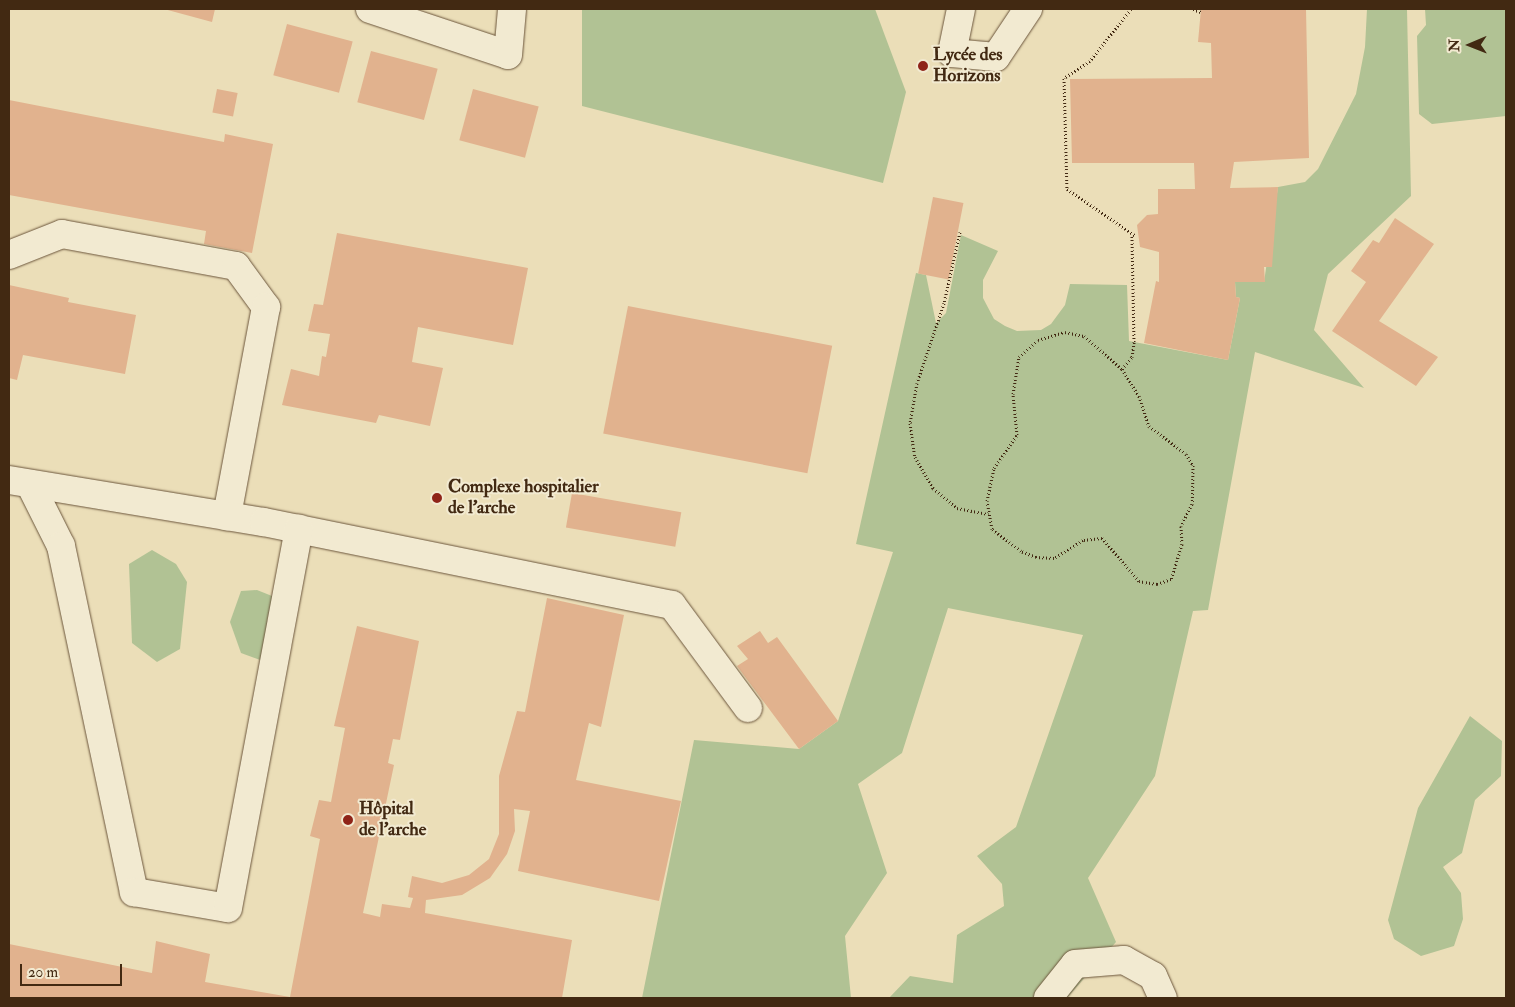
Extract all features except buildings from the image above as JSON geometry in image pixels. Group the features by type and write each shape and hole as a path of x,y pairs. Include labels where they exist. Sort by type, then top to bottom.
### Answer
{"street":[{"path":"370,9 508,56 512,9"},
{"path":"961,9 952,53 996,57 1028,9"},
{"path":"9,256 62,234 236,266 266,307 227,516"},
{"path":"19,482 299,529 672,605 748,708"},
{"path":"19,482 61,546 134,892 228,908 299,529"},
{"path":"1048,998 1075,964 1124,960 1153,976 1162,998"}],"path":[{"path":"1122,369 1132,357 1134,342 1134,235 1067,189 1064,78 1090,61 1131,9"},
{"path":"1193,9 1201,12"},
{"path":"960,232 944,303 917,384 910,423 915,457 933,488 958,508 988,514"},
{"path":"1065,332 1084,336 1122,369 1139,396 1149,426 1186,454 1193,465 1192,504 1181,526 1182,544 1171,579 1157,584 1140,581 1102,538 1083,540 1054,558 1036,557 1020,552 992,529 988,514 986,501 994,468 1017,435 1013,394 1020,357 1038,340 1065,332"}],"green space":[{"path":"582,9 875,9 906,92 883,183 582,106"},
{"path":"1367,9 1407,9 1411,196 1328,274 1314,330 1364,388 1255,352 1208,610 1193,611 1155,776 1088,878 1116,942 1067,998 889,998 910,976 953,983 957,935 1004,906 1002,884 977,856 1016,827 1083,635 948,608 902,753 858,784 887,873 845,936 851,998 642,998 694,740 799,749 838,721 893,552 856,544 916,273 926,275 936,323 946,313 961,235 998,251 983,280 983,298 994,319 1005,326 1017,331 1041,330 1051,324 1065,305 1070,284 1127,285 1129,341 1228,360 1240,298 1236,297 1235,282 1264,282 1278,187 1305,182 1318,169 1356,94 1365,47"},
{"path":"1425,9 1506,9 1506,116 1432,124 1419,114 1417,36 1426,25"},
{"path":"152,550 176,564 187,582 180,649 157,662 132,643 129,564"},
{"path":"257,590 272,596 278,610 263,661 241,653 230,622 241,591"},
{"path":"1470,716 1502,741 1501,776 1475,800 1462,853 1443,867 1461,893 1463,919 1454,946 1421,956 1394,939 1388,920 1418,808"}],"place":[{"name":"Lycée des Horizons","path":"923,66"},
{"name":"Complexe hospitalier de l'arche","path":"437,498"},
{"name":"Hôpital de l'arche","path":"348,820"}]}
